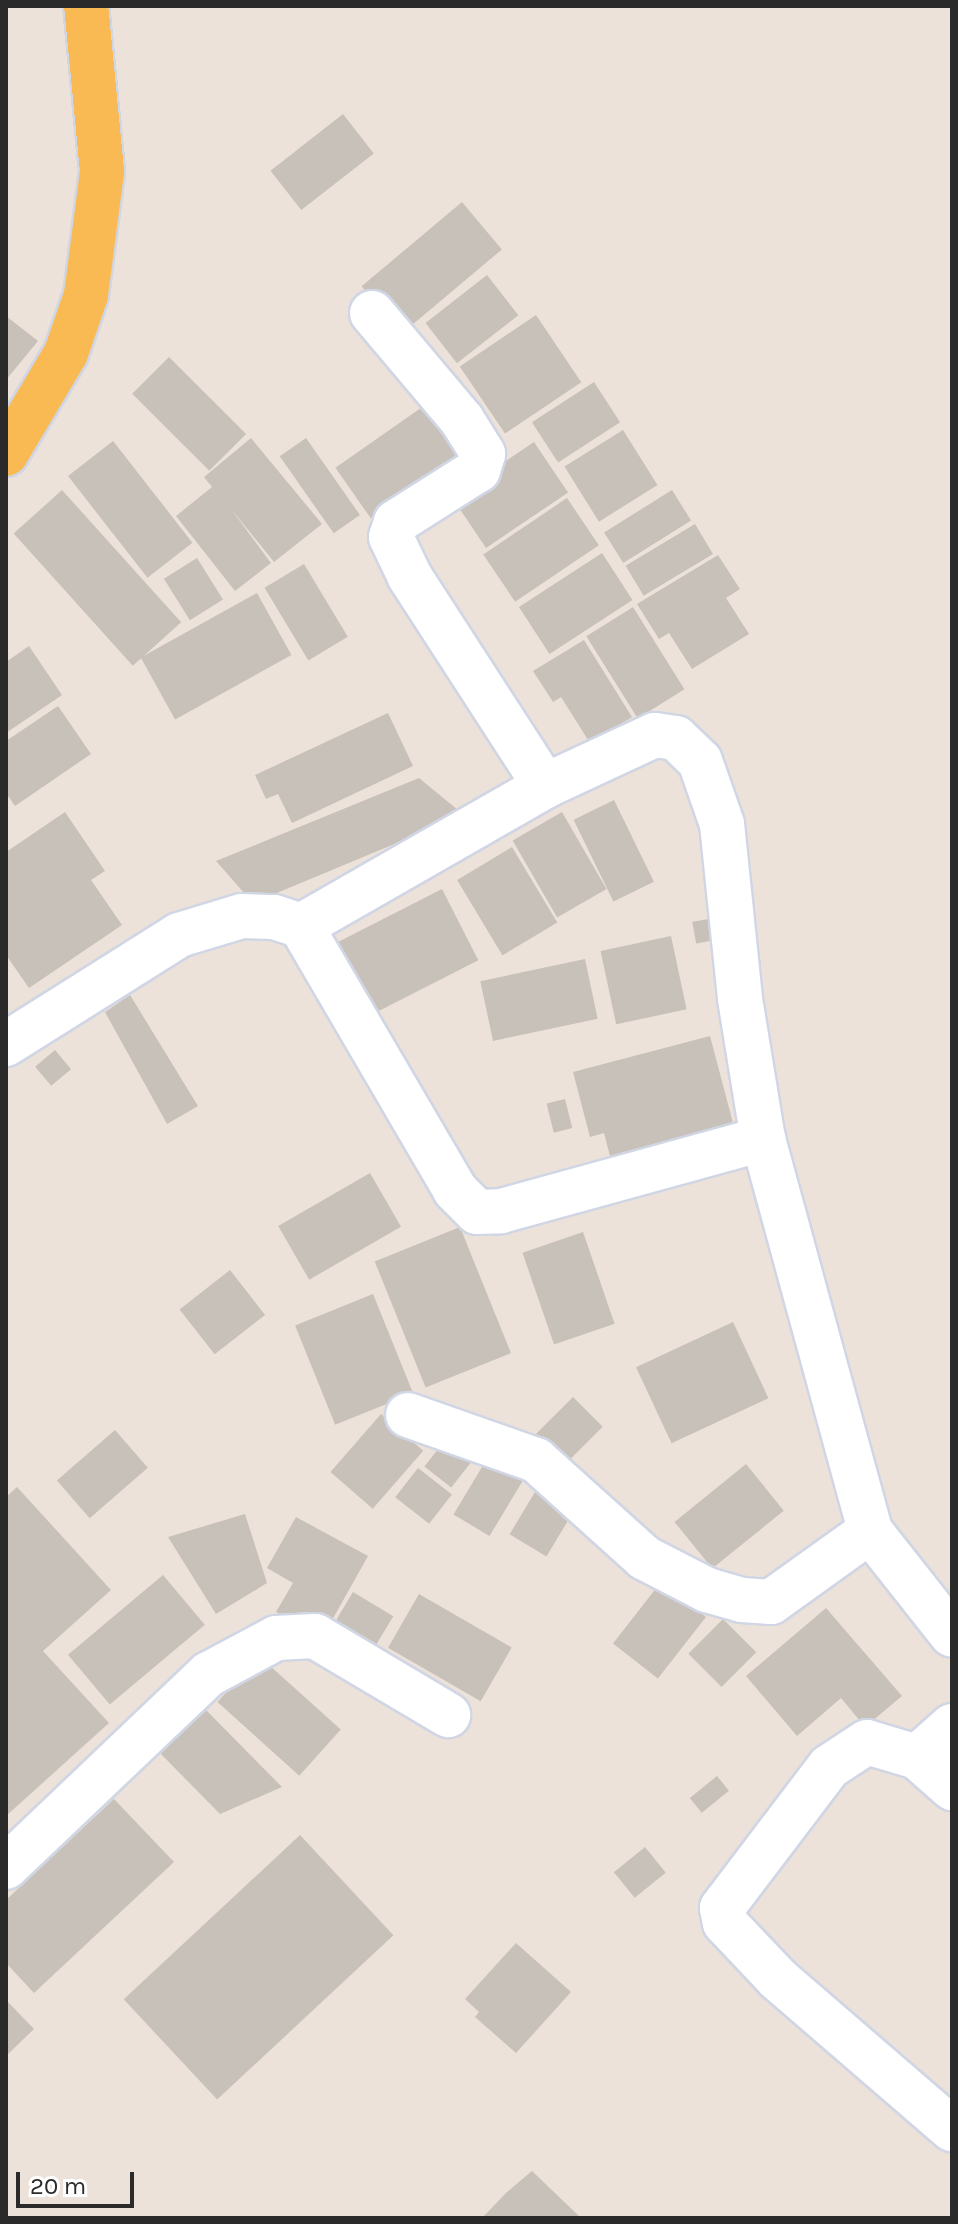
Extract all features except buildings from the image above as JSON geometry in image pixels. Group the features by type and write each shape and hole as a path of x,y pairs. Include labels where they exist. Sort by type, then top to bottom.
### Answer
{"main road":[{"path":"6,454 66,353 91,265 102,171 86,6"}],"street":[{"path":"372,313 462,420 483,454 478,470 396,522 391,537 410,577 545,786"},
{"path":"6,1044 179,935 242,916 301,926 545,786 655,735 676,738 700,761 722,824 740,999 763,1139 870,1531 952,1635"},
{"path":"301,926 455,1190 477,1212 501,1211 763,1139"},
{"path":"408,1415 536,1460 645,1558 707,1590 742,1600 771,1602 870,1531"},
{"path":"6,1867 209,1674 276,1638 315,1636 448,1715"},
{"path":"917,1757 952,1726"},
{"path":"952,1788 917,1757 867,1742 829,1767 722,1908 725,1923 778,1979 952,2129"}]}
